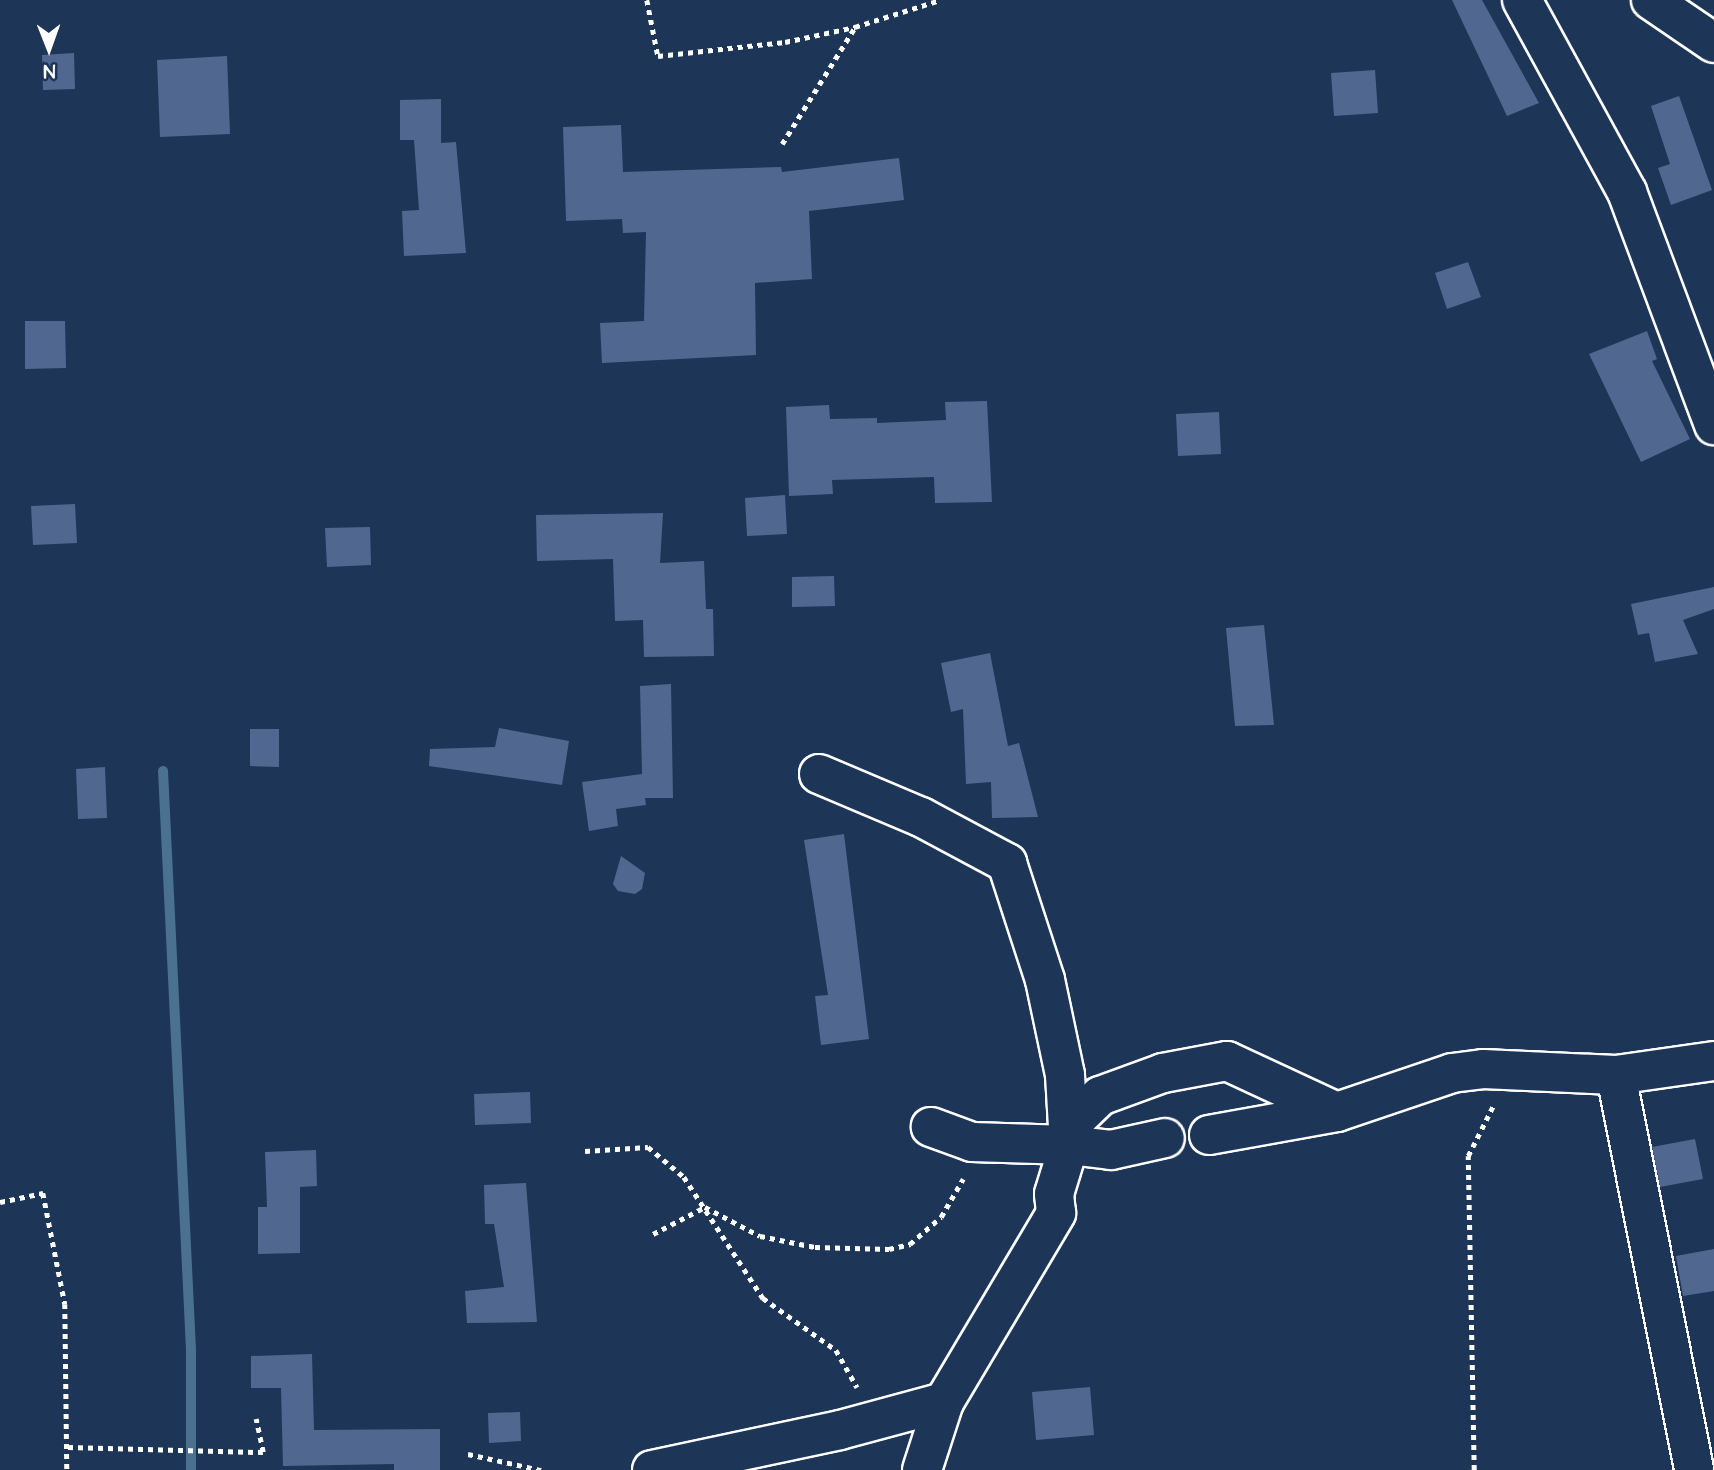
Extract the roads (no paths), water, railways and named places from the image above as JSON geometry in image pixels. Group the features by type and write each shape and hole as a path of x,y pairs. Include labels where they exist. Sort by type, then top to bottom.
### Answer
{"street":[{"path":"1522,0 1627,192 1714,425"},
{"path":"1651,0 1714,43"},
{"path":"819,774 921,817 1007,863 1045,980 1065,1076 1069,1135 1054,1194 1056,1213 944,1402 922,1470"},
{"path":"1069,1135 1100,1096 1163,1073 1227,1061 1337,1112"},
{"path":"1209,1135 1337,1112 1452,1073 1511,1071 1616,1075 1714,1061"},
{"path":"1616,1075 1694,1470"},
{"path":"931,1128 972,1142 1069,1135 1111,1150 1165,1139"},
{"path":"652,1470 878,1420 944,1402"}],"waterway":[{"path":"163,771 191,1350 191,1470"}]}
